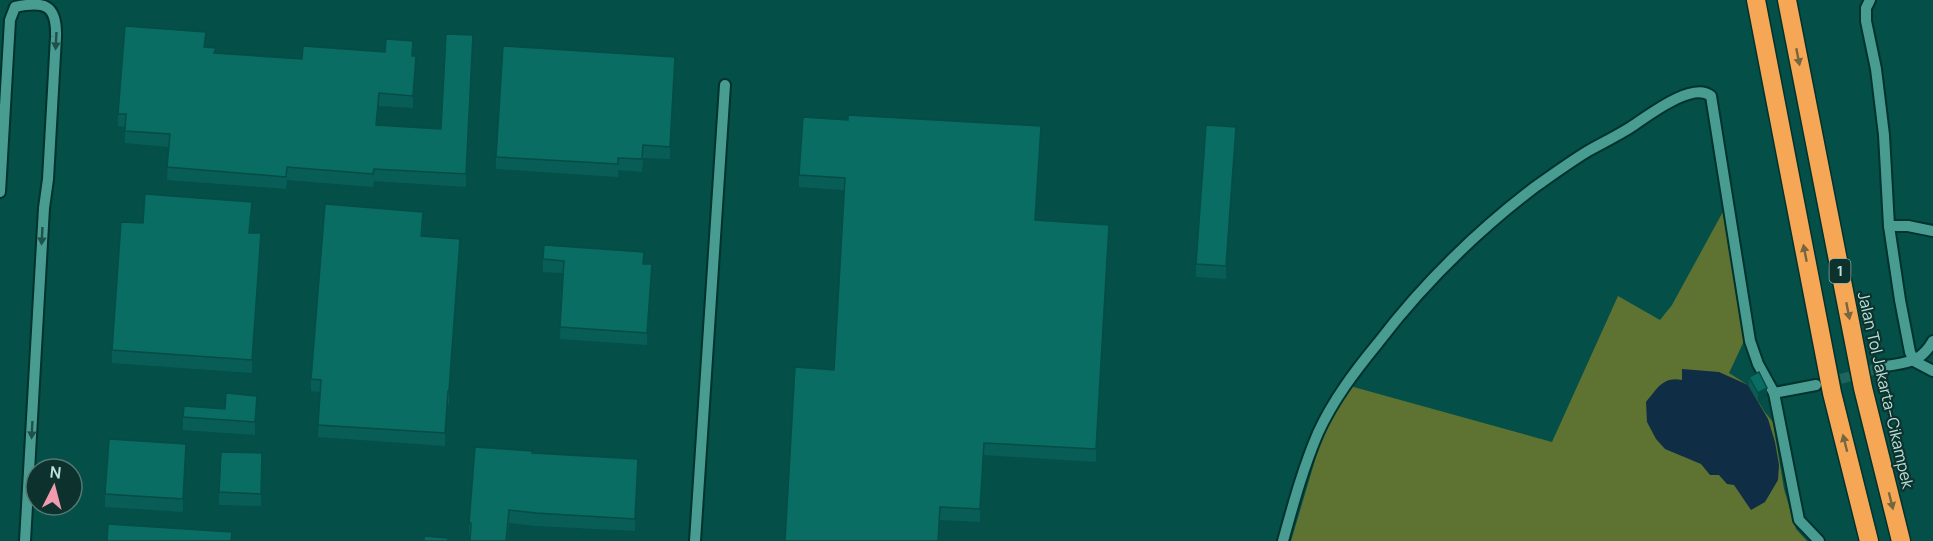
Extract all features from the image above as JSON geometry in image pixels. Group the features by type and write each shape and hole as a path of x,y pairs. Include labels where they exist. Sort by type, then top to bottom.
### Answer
{"highway":[{"name":"1","path":"1756,0 1832,393 1869,541"},
{"name":"Jalan Tol Jakarta–Cikampek","path":"1787,0 1863,388 1901,541"}],"street":[{"path":"1870,0 1866,8 1866,21 1876,69 1884,135 1889,226 1900,300 1910,352 1914,361 1933,371"},
{"path":"0,192 10,20 15,7 28,2 43,3 51,8 56,20 56,28 25,541"},
{"path":"695,541 725,85"},
{"path":"1283,541 1297,489 1319,432 1347,383 1403,310 1450,259 1536,187 1587,152 1673,101 1695,91 1706,92 1711,96 1750,341 1758,364 1774,393 1799,520 1819,541"},
{"path":"1889,226 1908,226 1933,231"},
{"path":"1887,366 1914,361 1933,341"},
{"path":"1774,393 1816,385"}],"green space":[{"path":"1725,208 1744,341 1729,373 1748,385 1773,422 1784,489 1796,529 1807,541 1291,541 1321,440 1350,386 1552,442 1618,296 1660,320 1672,305"}],"water":[{"path":"1682,369 1719,372 1748,385 1768,419 1779,465 1778,480 1765,502 1751,510 1734,485 1727,484 1719,475 1710,475 1701,464 1665,449 1656,439 1647,422 1646,402 1665,382 1675,379 1682,380"}],"building":[{"path":"125,26 206,32 204,47 216,48 214,53 302,59 303,46 385,52 386,39 413,41 412,56 416,56 413,96 379,93 376,125 441,129 446,34 473,35 466,174 374,169 373,174 287,167 286,177 167,167 170,134 125,131 126,114 118,114"},
{"path":"503,46 675,57 670,147 643,145 642,159 618,158 618,164 496,157"},
{"path":"848,115 1041,126 1035,220 1109,225 1096,449 984,443 980,509 940,507 938,541 785,541 795,367 834,370 845,178 799,175 803,117 848,120"},
{"path":"1206,125 1236,127 1226,266 1196,264"},
{"path":"145,194 252,202 249,233 261,233 252,360 112,350 121,222 143,223"},
{"path":"325,204 423,212 421,236 460,239 445,433 318,425 321,380 311,379"},
{"path":"544,245 644,252 643,264 652,264 647,333 560,327 564,261 543,259"},
{"path":"1759,372 1767,388 1758,393 1749,377"},
{"path":"226,393 257,396 255,422 183,417 184,406 225,409"},
{"path":"109,439 186,444 183,499 105,494"},
{"path":"475,447 638,459 635,519 509,510 506,541 470,541 471,523 469,523"},
{"path":"221,452 262,453 261,494 219,492"},
{"path":"108,524 232,532 231,541 107,541"},
{"path":"424,536 448,538 448,541 424,541"}],"tunnel":[{"path":"1826,383 1887,366"}]}
